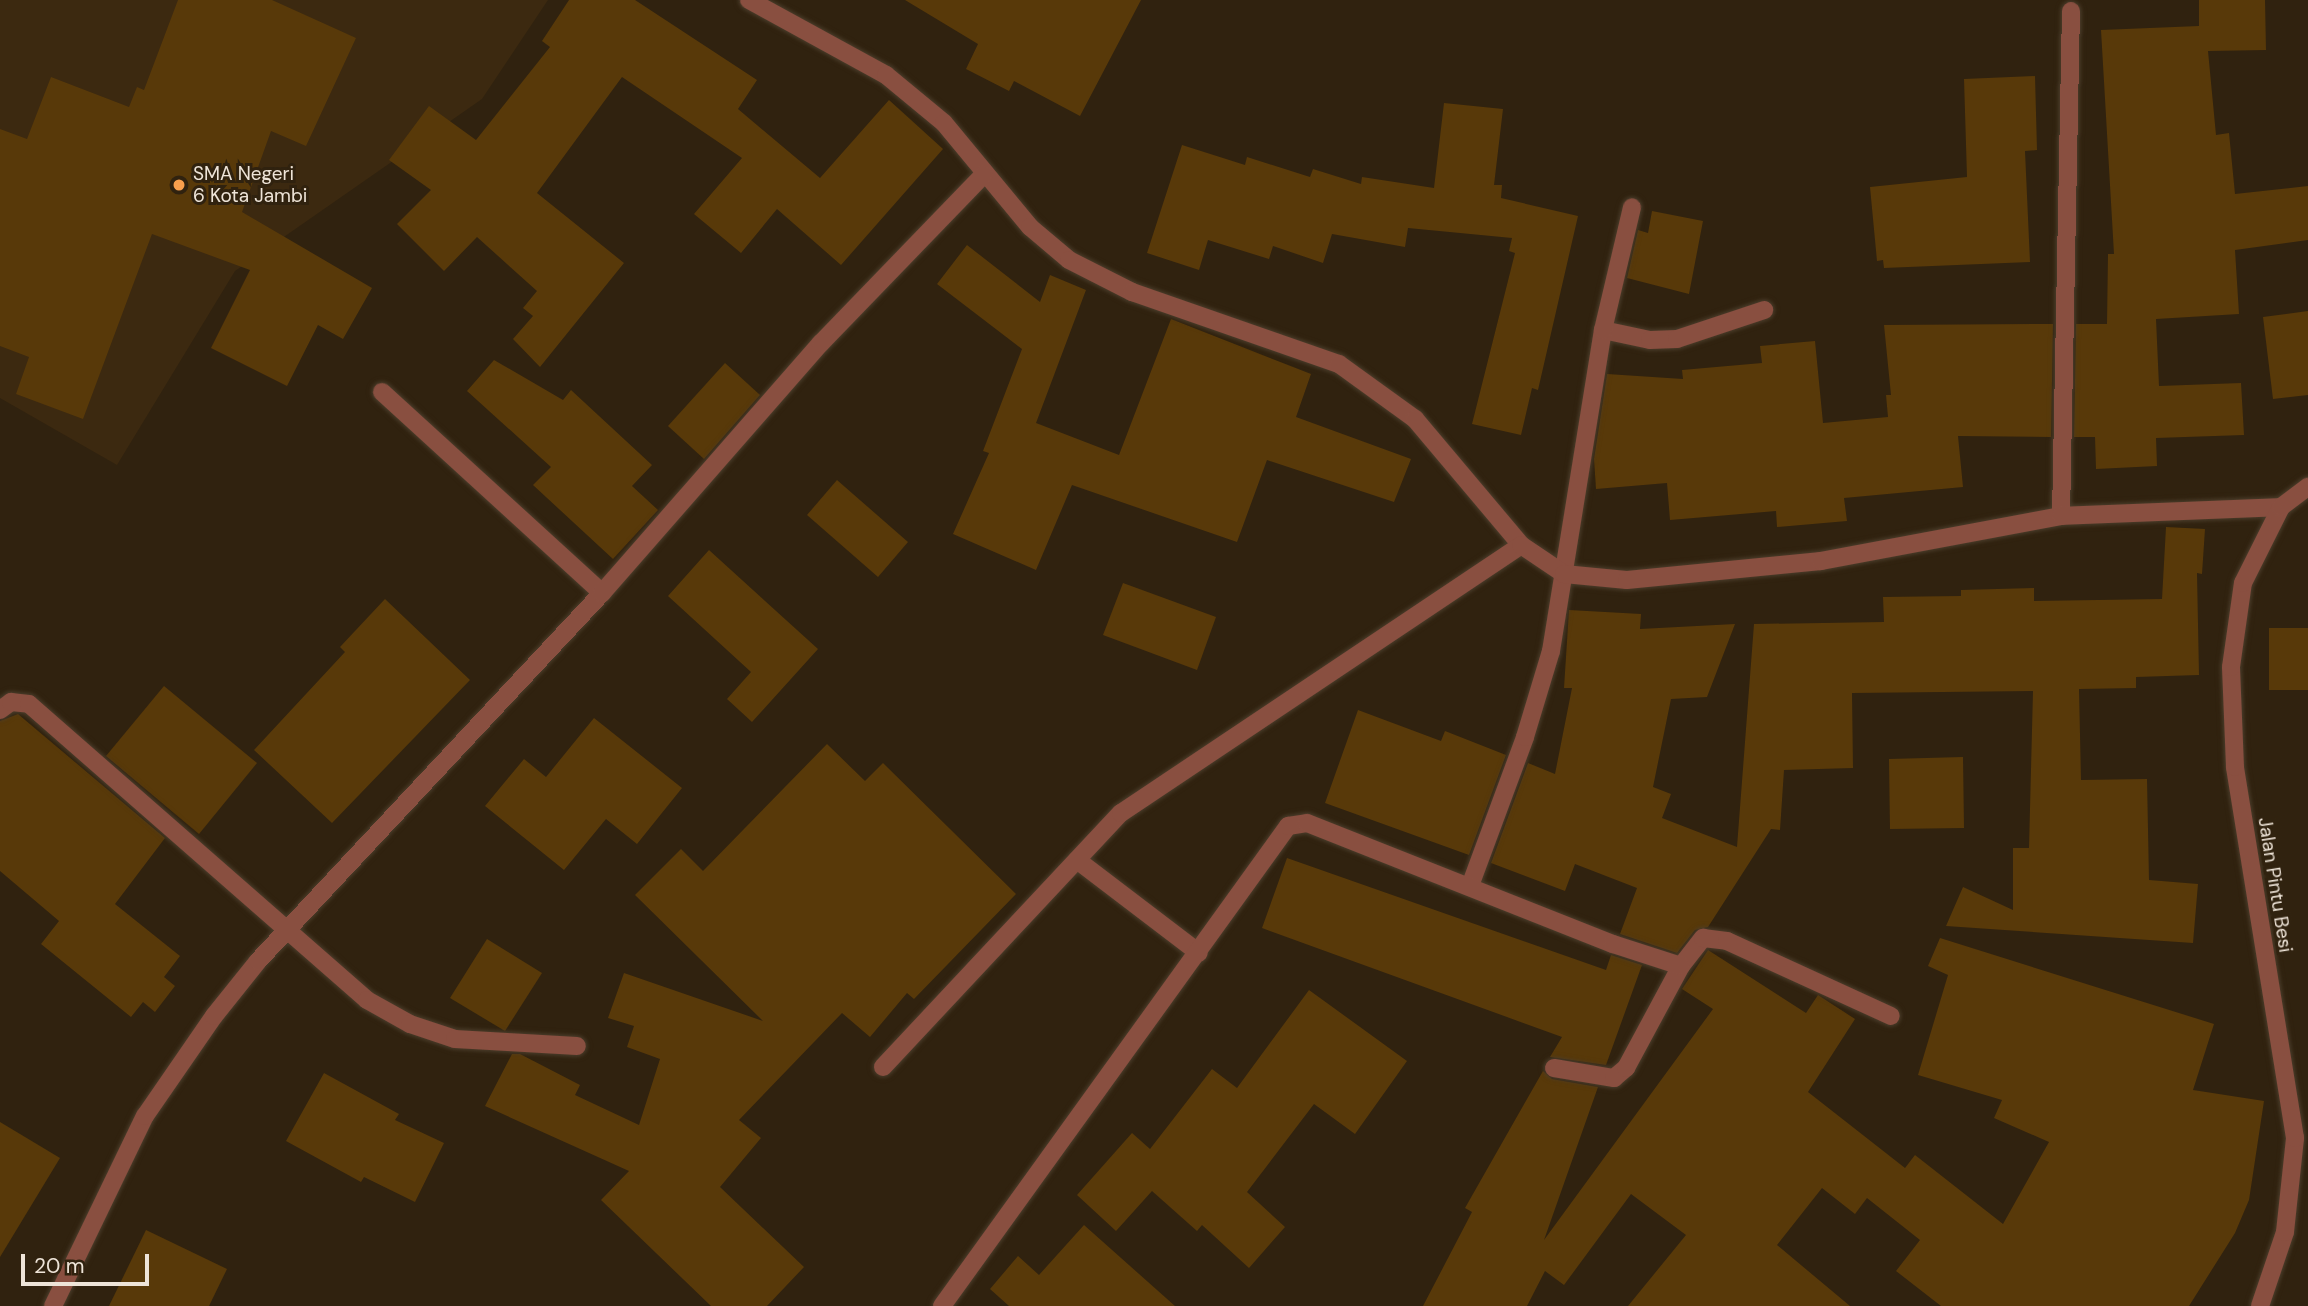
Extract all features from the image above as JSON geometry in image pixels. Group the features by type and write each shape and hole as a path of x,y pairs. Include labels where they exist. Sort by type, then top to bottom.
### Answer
{"street":[{"path":"749,0 886,75 944,122 983,175 1030,227 1069,260 1132,292 1339,364 1415,418 1521,545 1564,573 1627,580 1821,561 2060,516 2281,507"},
{"path":"2060,516 2071,11"},
{"path":"52,1306 145,1116 214,1016 285,932 602,593 821,343 983,175"},
{"path":"1470,886 1525,737 1551,651 1603,330 1632,207"},
{"path":"1603,330 1650,340 1677,339 1764,310"},
{"path":"382,392 602,593"},
{"name":"Jalan Pintu Besi","path":"2260,1306 2285,1232 2295,1138 2235,767 2231,667 2243,583 2281,507 2308,487"},
{"path":"883,1067 1121,813 1521,545"},
{"path":"0,710 11,702 29,704 285,932 367,1000 410,1024 455,1039 577,1046"},
{"path":"942,1306 1199,953 1281,832 1296,823 1681,966"},
{"path":"1077,860 1199,953"},
{"path":"1554,1068 1614,1079 1626,1068 1681,966 1703,938 1727,940 1891,1016"}],"shaded area":[{"name":"SMA Negeri 6 Kota Jambi","path":"0,0 548,0 482,99 235,271 117,465 0,398"}],"building":[{"path":"178,0 272,0 356,38 306,146 271,131 242,212 372,288 343,339 318,325 287,386 211,348 250,270 152,234 83,419 16,394 29,357 0,346 0,129 27,139 51,77 129,107 137,87 144,90"},
{"path":"569,0 635,0 757,80 738,109 820,178 889,100 943,149 841,265 777,209 741,253 694,214 742,158 622,77 537,193 624,263 540,367 513,339 533,316 523,308 537,291 477,237 444,271 397,224 431,190 389,160 429,106 476,140 550,47 542,41"},
{"path":"905,0 1141,0 1080,116 1014,81 1009,91 966,69 978,44"},
{"path":"2199,0 2265,0 2266,50 2208,51 2216,135 2229,133 2235,194 2308,186 2308,240 2235,250 2239,314 2156,319 2159,386 2241,383 2244,435 2156,438 2157,466 2096,469 2095,437 2074,437 2076,324 2107,324 2108,254 2114,254 2101,30 2199,26"},
{"path":"2035,76 2037,150 2025,151 2030,262 1884,268 1883,260 1877,261 1870,187 1967,177 1964,79"},
{"path":"1444,103 1503,109 1494,185 1502,185 1501,198 1578,216 1538,390 1532,388 1521,435 1472,424 1515,253 1509,251 1512,238 1408,228 1405,247 1332,234 1323,263 1273,246 1269,259 1208,240 1199,270 1147,253 1182,145 1245,165 1247,157 1310,177 1313,169 1361,184 1362,177 1434,188"},
{"path":"1652,211 1703,221 1689,294 1627,278 1638,230 1648,233"},
{"path":"967,245 1040,302 1050,275 1086,290 1036,423 1119,455 1171,319 1311,374 1296,417 1411,459 1394,502 1267,460 1237,542 1072,485 1036,570 953,534 989,453 983,451 1022,349 937,284"},
{"path":"2308,311 2308,395 2273,399 2263,317"},
{"path":"2053,324 2051,437 1958,436 1963,487 1844,498 1847,521 1777,527 1776,511 1670,520 1667,483 1596,489 1594,459 1607,374 1683,379 1682,370 1762,363 1760,346 1815,341 1823,423 1888,417 1886,395 1891,395 1884,325"},
{"path":"494,360 563,400 571,390 652,465 632,486 658,510 613,559 533,485 551,467 467,391"},
{"path":"725,363 760,395 704,459 668,426"},
{"path":"837,480 908,542 878,577 807,515"},
{"path":"2166,527 2205,529 2202,574 2197,573 2199,675 2136,677 2136,688 2079,689 2081,780 2147,779 2149,880 2198,884 2193,943 1946,926 1963,887 2013,910 2013,848 2029,848 2033,691 1852,693 1853,768 1784,770 1780,830 1771,829 1708,927 1695,930 1677,953 1620,934 1637,888 1575,864 1565,891 1491,863 1528,763 1555,774 1572,688 1564,688 1569,610 1641,614 1640,629 1735,624 1707,697 1671,699 1653,787 1671,794 1662,818 1737,847 1754,624 1884,622 1883,597 1961,596 1961,590 2034,588 2034,601 2162,599"},
{"path":"709,550 818,649 752,722 727,699 751,672 668,596"},
{"path":"1123,583 1216,617 1197,670 1103,635"},
{"path":"385,599 470,680 332,823 254,750 345,652 340,647"},
{"path":"2269,628 2308,628 2308,690 2269,690"},
{"path":"164,686 257,763 199,834 106,756"},
{"path":"1358,710 1441,741 1445,731 1506,755 1469,855 1325,803"},
{"path":"18,714 165,838 115,904 180,956 164,977 175,986 155,1012 143,1002 131,1017 41,944 59,921 0,871 0,721"},
{"path":"594,718 682,788 637,844 606,819 564,870 485,806 524,759 546,777"},
{"path":"827,744 865,781 883,763 1016,894 914,999 907,993 870,1037 842,1013 739,1120 761,1138 720,1187 804,1267 767,1306 711,1306 601,1200 629,1171 485,1106 512,1054 520,1054 580,1085 575,1095 639,1125 660,1059 627,1047 634,1026 608,1018 624,973 763,1021 635,895 681,849 703,871"},
{"path":"1963,757 1964,828 1890,829 1889,759"},
{"path":"1287,858 1606,970 1611,955 1642,965 1606,1065 1550,1057 1562,1037 1262,928"},
{"path":"1940,938 2214,1024 2193,1090 2264,1101 2249,1200 2235,1233 2189,1306 1941,1306 1896,1271 1920,1240 1867,1198 1855,1214 1822,1188 1777,1245 1850,1306 1628,1306 1686,1235 1631,1194 1564,1285 1545,1271 1527,1306 1423,1306 1472,1212 1465,1208 1543,1071 1552,1079 1598,1087 1544,1240 1713,1009 1682,989 1708,950 1806,1013 1818,995 1855,1019 1808,1092 1905,1168 1915,1155 2003,1224 2049,1142 1994,1118 2002,1100 1918,1075 1948,975 1928,966"},
{"path":"487,939 542,973 505,1031 450,998"},
{"path":"1309,990 1407,1061 1355,1134 1314,1104 1247,1192 1285,1227 1249,1268 1202,1225 1197,1231 1152,1191 1116,1231 1077,1195 1132,1133 1150,1149 1212,1069 1237,1088"},
{"path":"324,1073 399,1114 395,1120 444,1143 415,1202 364,1177 361,1182 286,1141"},
{"path":"0,1122 60,1158 0,1257"},
{"path":"1084,1225 1175,1306 1009,1306 990,1289 1018,1256 1039,1275"},
{"path":"146,1230 227,1269 209,1306 109,1306"}],"place":[{"name":"SMA Negeri 6 Kota Jambi","path":"179,185"}]}
